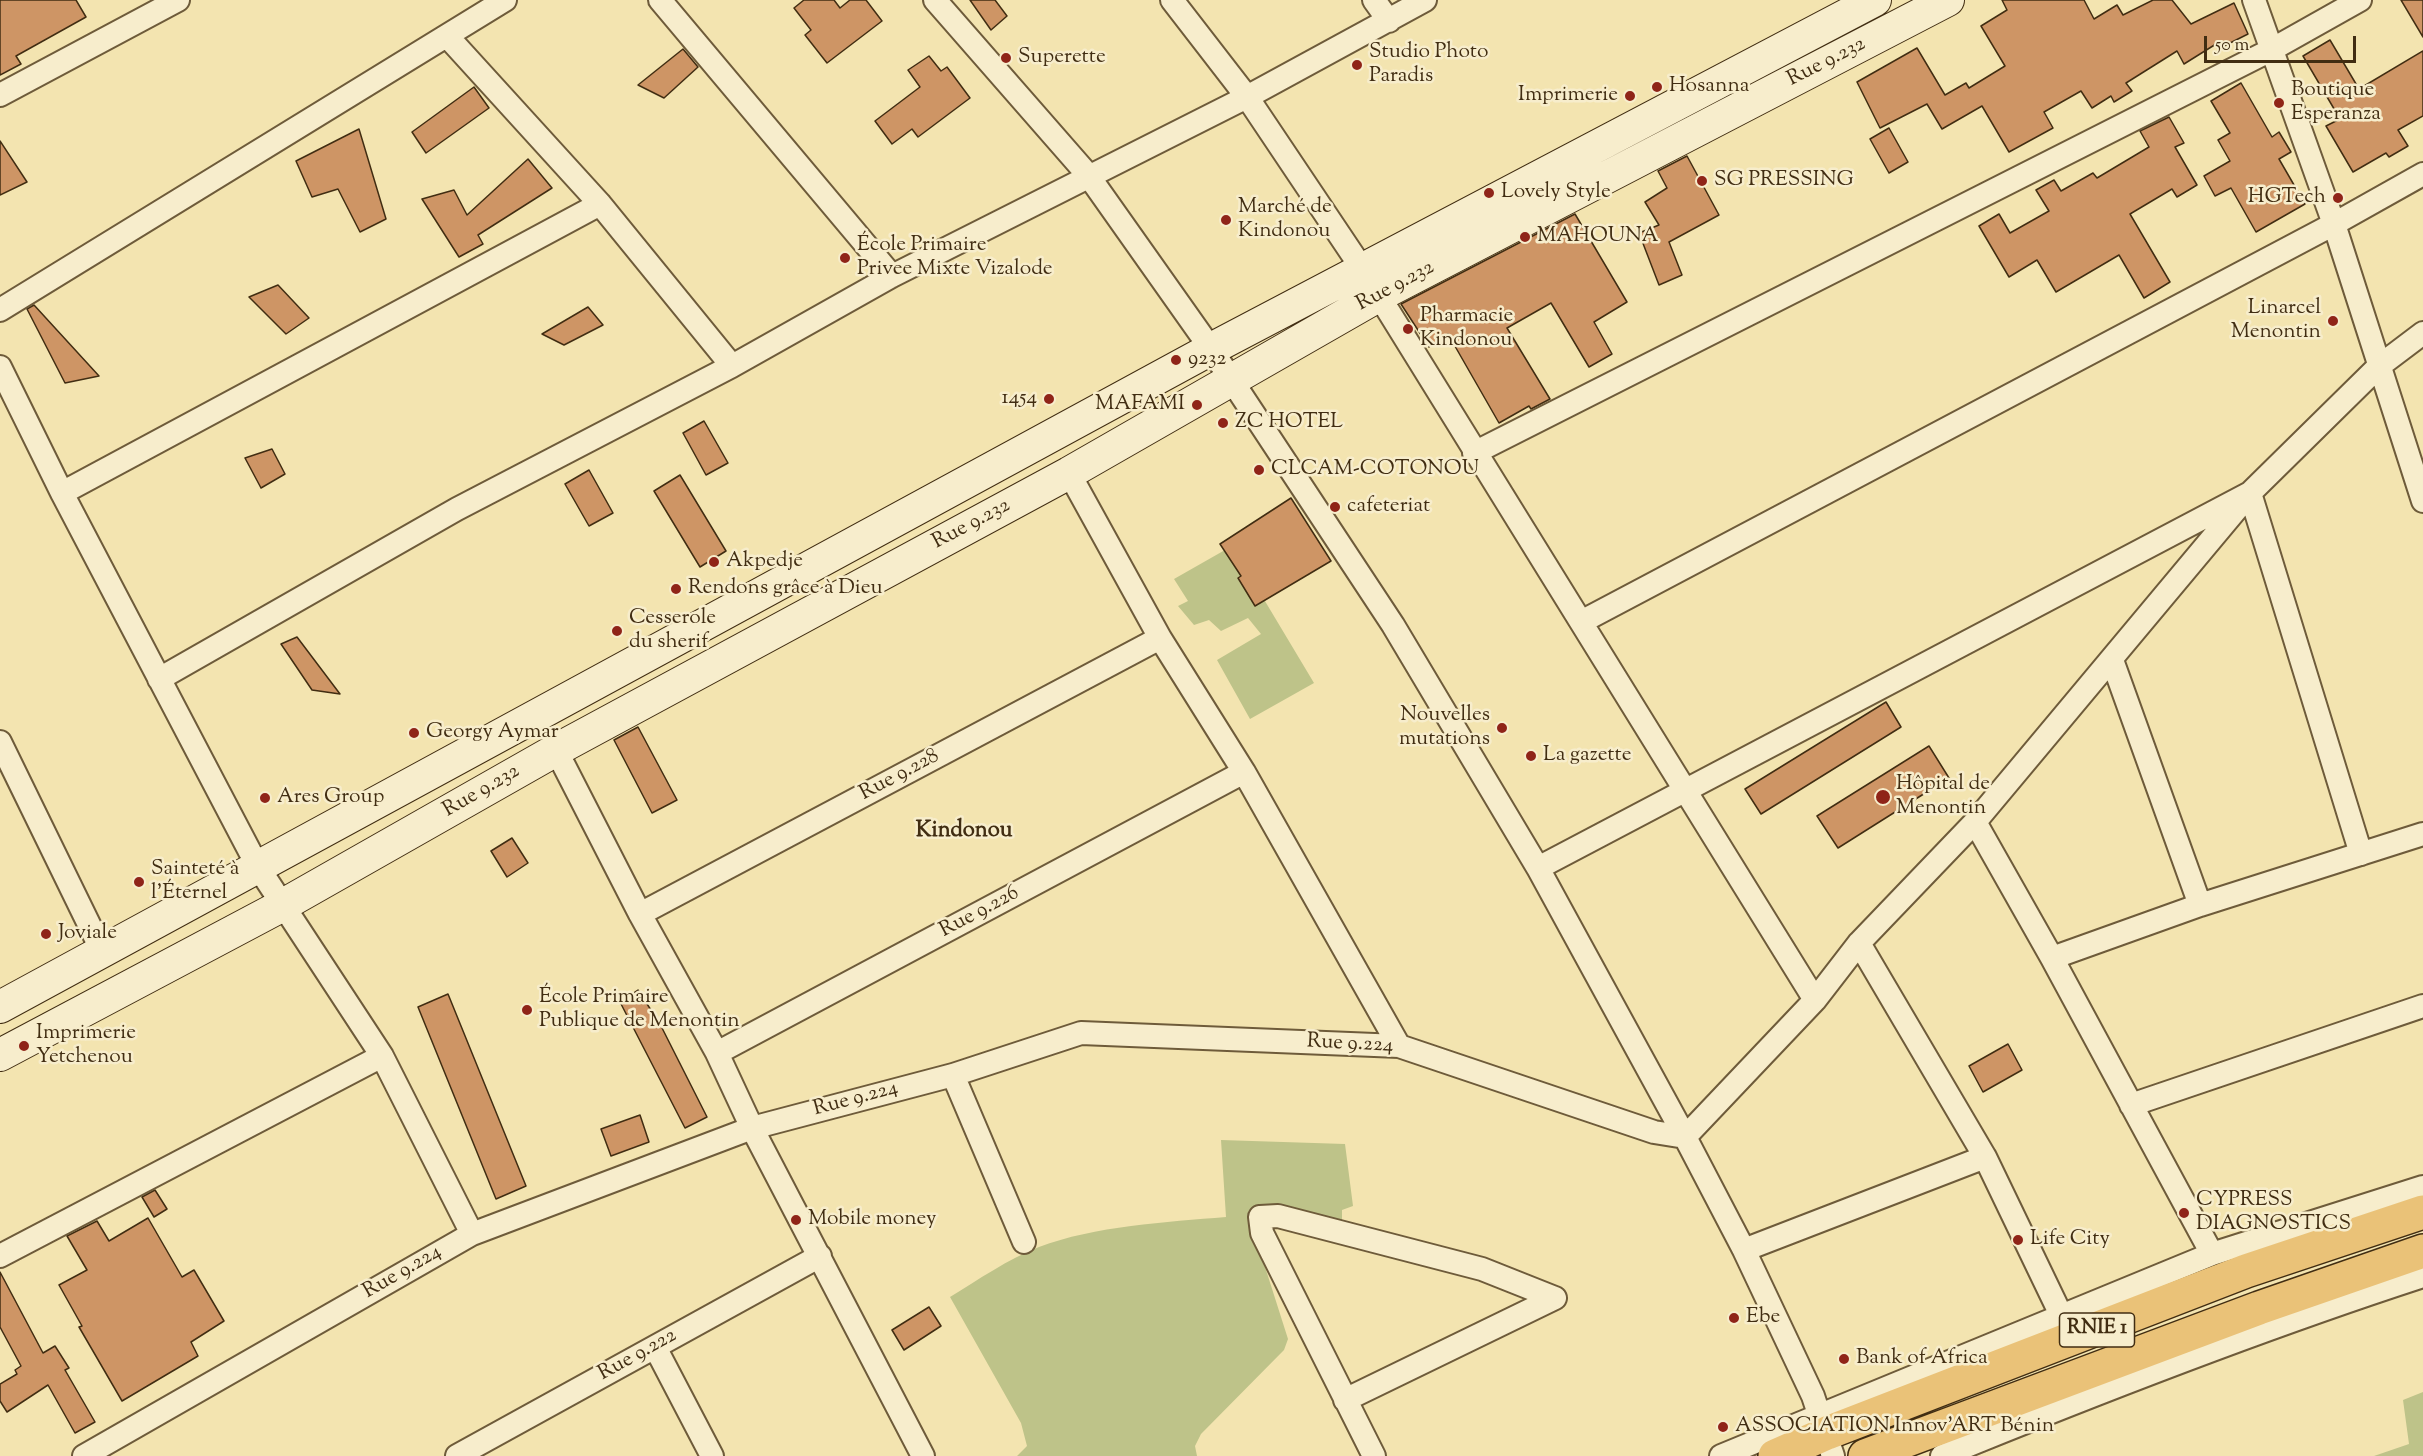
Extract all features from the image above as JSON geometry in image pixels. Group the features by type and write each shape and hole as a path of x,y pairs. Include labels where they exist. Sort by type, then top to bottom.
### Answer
{"highway":[{"name":"RNIE 1","path":"1775,1456 2246,1271 2423,1212"},
{"name":"RNIE 1","path":"1865,1456 2259,1308 2423,1251"}],"street":[{"path":"0,95 178,0"},
{"path":"0,310 505,0"},
{"path":"660,0 892,276"},
{"path":"935,0 1088,175 1211,349 1393,625 1538,868 1686,1137 1744,1250 1827,1435"},
{"path":"1172,0 1247,97 1370,283 1815,1000"},
{"path":"1374,0 1389,21"},
{"path":"159,679 457,509 732,366 892,276 1088,175 1247,97 1425,0"},
{"name":"Rue 9.232","path":"0,1055 283,905 556,750 1068,473 1232,380 1370,283 1875,0"},
{"name":"Rue 9.232","path":"0,1007 1211,349 1370,283 1948,0"},
{"path":"2254,0 2334,224 2378,367 2423,501"},
{"path":"1474,453 2271,50 2360,0"},
{"path":"447,36 600,204 732,366"},
{"path":"1581,621 2334,224 2423,174"},
{"path":"62,493 600,204"},
{"path":"1686,1137 1815,1000 1859,943 1975,822 2250,493 2378,367 2423,333"},
{"path":"0,367 62,493 258,867 382,1056 472,1234"},
{"path":"1068,473 1160,638 1244,772 1399,1046"},
{"path":"1538,868 2250,493"},
{"path":"2250,493 2361,854"},
{"name":"Rue 9.228","path":"640,915 1160,638"},
{"path":"2112,660 2200,904"},
{"path":"0,742 102,951"},
{"path":"556,750 640,915 717,1053 752,1128 923,1456"},
{"name":"Rue 9.226","path":"717,1053 1244,772"},
{"path":"1975,822 2052,958 2212,1254"},
{"path":"2052,958 2200,904 2423,834"},
{"path":"1859,943 1985,1157 2062,1317"},
{"path":"2131,1105 2423,1005"},
{"name":"Rue 9.224","path":"84,1456 472,1234 752,1128 953,1075 1081,1033 1399,1046 1654,1132 1686,1137"},
{"path":"0,1257 382,1056"},
{"path":"953,1075 1024,1242"},
{"path":"1744,1250 1985,1157"},
{"path":"1721,1456 1827,1435 1960,1356 2062,1317 2212,1254 2423,1187"},
{"path":"1345,1400 1555,1298 1482,1269 1278,1216 1260,1217 1262,1233 1345,1400 1374,1456"},
{"name":"Rue 9.222","path":"457,1456 820,1256"},
{"path":"1942,1456 2112,1386 2263,1330 2423,1276"},
{"path":"655,1347 712,1456"}],"green space":[{"path":"1232,546 1314,683 1250,719 1217,660 1261,634 1248,618 1221,631 1209,620 1194,625 1178,606 1188,601 1174,579"},
{"path":"1221,1140 1345,1144 1353,1206 1342,1210 1342,1223 1265,1211 1260,1251 1288,1339 1284,1350 1201,1434 1195,1446 1197,1456 1017,1456 1027,1446 1021,1423 950,1297 1016,1257 1060,1240 1131,1226 1226,1217"},
{"path":"2423,1392 2423,1456 2374,1456 2409,1444 2403,1400"}],"building":[{"path":"0,0 76,0 86,17 16,56 21,64 0,75"},
{"path":"804,0 834,0 840,8 850,0 866,0 882,21 827,63 805,35 811,30 794,8"},
{"path":"970,0 995,0 1007,16 991,30"},
{"path":"2002,0 2084,0 2094,19 2117,5 2123,15 2153,0 2172,0 2191,24 2234,3 2248,34 2218,49 2216,44 2184,64 2177,51 2126,83 2132,91 2114,102 2111,96 2092,108 2081,91 2044,112 2053,128 2009,152 1982,106 1942,129 1927,104 1880,128 1857,82 1917,48 1945,95 1966,83 1969,88 2005,66 1981,26 2007,10"},
{"path":"2401,0 2423,0 2423,37"},
{"path":"2330,40 2359,89 2423,51 2423,116 2398,130 2408,146 2389,157 2386,153 2353,172 2326,126 2340,119 2303,56"},
{"path":"683,49 698,67 664,98 638,85"},
{"path":"929,56 941,71 947,67 970,98 918,137 912,129 892,144 875,121 920,87 908,70"},
{"path":"2241,83 2272,137 2279,132 2291,152 2279,159 2305,204 2256,232 2231,188 2215,196 2204,176 2230,161 2218,140 2230,133 2211,101"},
{"path":"474,87 489,108 426,153 412,132"},
{"path":"2169,117 2184,143 2175,147 2197,185 2177,197 2172,189 2130,214 2170,282 2144,298 2119,255 2056,292 2037,260 2009,277 1979,226 1999,214 2010,233 2049,211 2036,190 2054,180 2061,191 2093,173 2097,178 2149,147 2140,131"},
{"path":"1889,128 1908,162 1889,173 1870,139"},
{"path":"359,129 386,219 360,232 338,189 312,197 296,161"},
{"path":"0,141 27,182 0,195"},
{"path":"1687,156 1719,215 1669,242 1682,275 1659,285 1639,233 1659,225 1645,202 1667,188 1658,171"},
{"path":"528,159 552,188 478,235 483,244 459,257 422,199 454,190 467,215"},
{"path":"1575,214 1627,302 1594,322 1612,354 1589,367 1551,303 1507,328 1550,399 1531,409 1529,406 1499,423 1448,334 1429,347 1401,304"},
{"path":"278,285 309,318 286,334 249,297"},
{"path":"34,305 99,376 65,383 27,309"},
{"path":"588,307 603,325 564,345 542,334"},
{"path":"704,421 728,463 706,475 683,433"},
{"path":"272,449 285,474 261,488 245,458"},
{"path":"589,470 613,513 589,526 565,484"},
{"path":"680,475 726,551 700,567 654,491"},
{"path":"1291,498 1331,561 1255,606 1238,578 1241,576 1220,544"},
{"path":"297,637 340,694 312,690 281,644"},
{"path":"1886,702 1901,727 1761,814 1745,789"},
{"path":"638,727 677,800 652,813 614,740"},
{"name":"Hôpital de Menontin","path":"1929,746 1949,778 1838,848 1817,816"},
{"path":"512,838 528,863 507,877 491,851"},
{"path":"638,990 660,1024 707,1117 685,1128 620,1002"},
{"path":"448,994 526,1186 496,1199 418,1007"},
{"path":"2008,1044 2022,1070 1983,1092 1969,1066"},
{"path":"640,1115 649,1142 611,1156 601,1129"},
{"path":"155,1190 167,1209 154,1217 142,1197"},
{"path":"148,1218 182,1277 194,1270 224,1321 191,1342 198,1356 122,1401 79,1327 82,1326 59,1285 87,1270 67,1236 97,1221 109,1241"},
{"path":"0,1272 43,1353 55,1346 69,1368 65,1370 95,1422 75,1433 48,1385 7,1412 0,1401 0,1384 17,1374 15,1370 21,1366 0,1327"},
{"path":"929,1307 941,1326 904,1350 892,1330"}],"place":[{"name":"Superette","path":"1006,58"},
{"name":"Studio Photo Paradis","path":"1357,65"},
{"name":"Hosanna","path":"1657,87"},
{"name":"Imprimerie","path":"1630,96"},
{"name":"Boutique Esperanza","path":"2279,103"},
{"name":"SG PRESSING","path":"1702,181"},
{"name":"Lovely Style","path":"1489,193"},
{"name":"HGTech","path":"2338,198"},
{"name":"Marché de Kindonou","path":"1226,220"},
{"name":"MAHOUNA","path":"1525,237"},
{"name":"École Primaire Privee Mixte Vizalode","path":"845,258"},
{"name":"Linarcel Menontin","path":"2333,321"},
{"name":"Pharmacie Kindonou","path":"1408,329"},
{"name":"9232","path":"1176,360"},
{"name":"1454","path":"1049,399"},
{"name":"MAFAMI","path":"1197,405"},
{"name":"ZC HOTEL","path":"1223,423"},
{"name":"CLCAM-COTONOU","path":"1259,470"},
{"name":"cafeteriat","path":"1335,507"},
{"name":"Akpedje","path":"714,562"},
{"name":"Rendons grâce à Dieu","path":"676,589"},
{"name":"Cesserole du sherif","path":"617,631"},
{"name":"Nouvelles mutations","path":"1502,728"},
{"name":"Georgy Aymar","path":"414,733"},
{"name":"La gazette","path":"1531,756"},
{"name":"Hôpital de Menontin","path":"1883,797"},
{"name":"Ares Group","path":"265,798"},
{"name":"Sainteté à l'Éternel","path":"139,882"},
{"name":"Joviale","path":"46,934"},
{"name":"École Primaire Publique de Menontin","path":"527,1010"},
{"name":"Imprimerie Yetchenou","path":"24,1046"},
{"name":"CYPRESS DIAGNOSTICS","path":"2184,1213"},
{"name":"Mobile money","path":"796,1220"},
{"name":"Life City","path":"2018,1240"},
{"name":"Ebe","path":"1734,1318"},
{"name":"Bank of Africa","path":"1844,1359"},
{"name":"ASSOCIATION Innov'ART Bénin","path":"1723,1427"}],"district":[{"name":"Kindonou","path":"964,832"}]}
